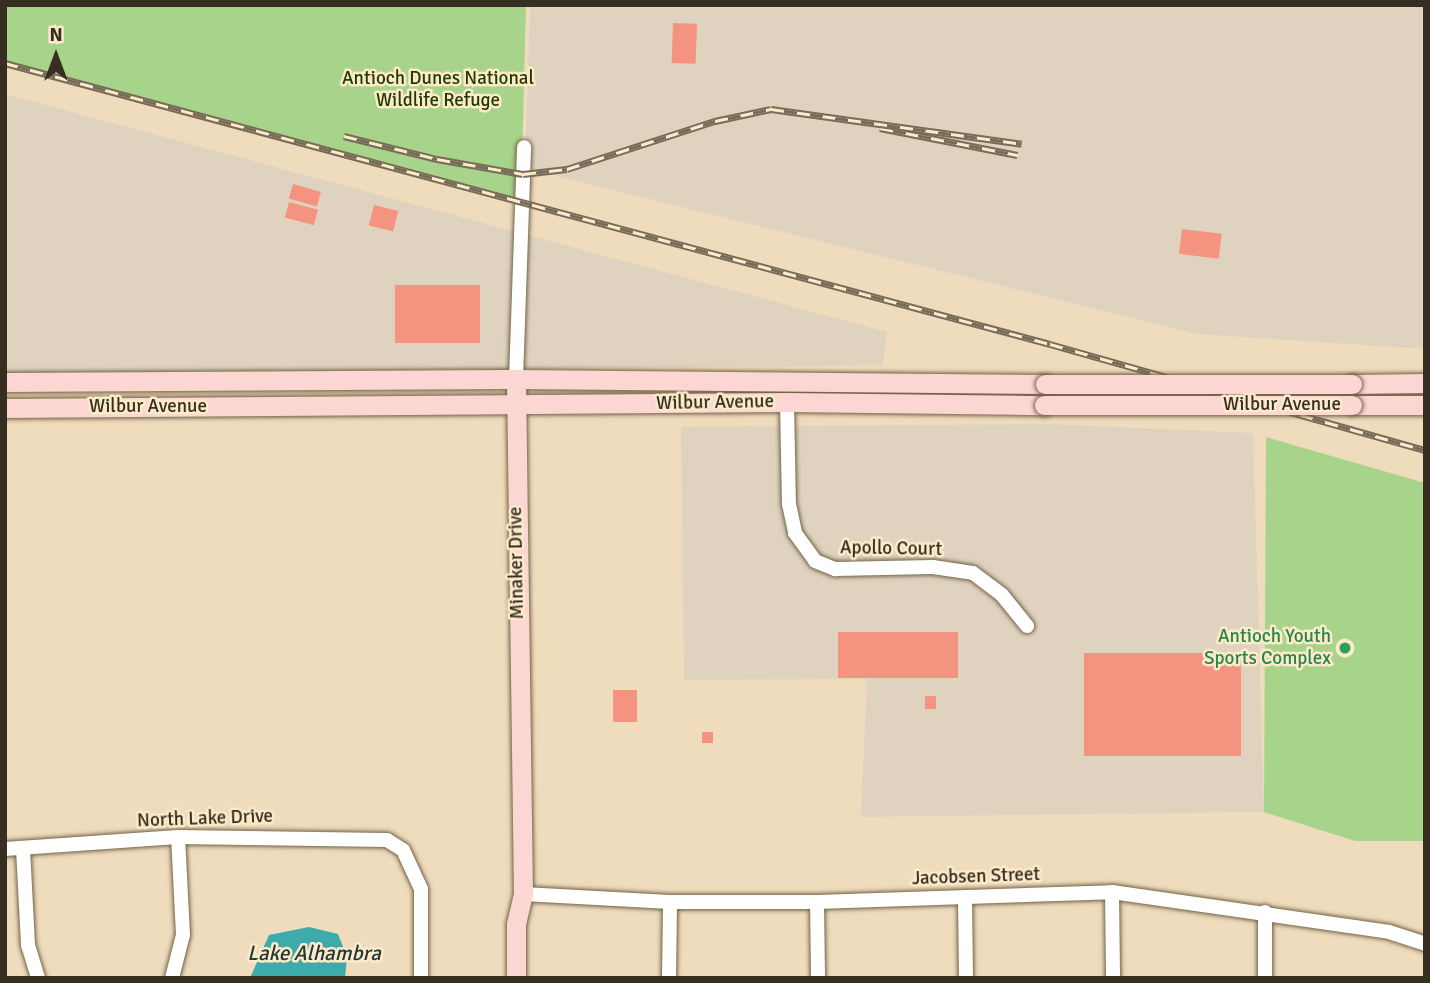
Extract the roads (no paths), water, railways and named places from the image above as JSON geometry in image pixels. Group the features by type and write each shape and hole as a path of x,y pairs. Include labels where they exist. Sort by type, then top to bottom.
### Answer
{"main road":[{"name":"Wilbur Avenue","path":"5,382 516,379 1045,384 1425,383"},
{"name":"Minaker Drive","path":"516,379 523,894 516,924 516,978"},
{"path":"58,407 82,397 110,397 126,381"},
{"path":"786,381 787,402"},
{"name":"Wilbur Avenue","path":"5,408 515,407 787,402 1425,405"}],"street":[{"name":"Minaker Drive","path":"516,379 524,147"},
{"name":"Apollo Court","path":"787,402 789,504 795,533 815,561 835,569 933,567 973,573 1002,595 1027,626"},
{"name":"North Lake Drive","path":"5,849 178,837 363,836 387,840 403,850 421,889 421,978"},
{"path":"172,978 183,936 178,837"},
{"path":"23,849 28,945 38,978"},
{"name":"Jacobsen Street","path":"523,894 670,902 817,902 1112,892 1389,932 1425,944"},
{"path":"1112,892 1113,978"},
{"path":"965,897 965,978"},
{"path":"668,978 670,902"},
{"path":"817,902 818,978"},
{"path":"1265,912 1265,978"}],"water":[{"name":"Lake Alhambra","path":"309,927 338,934 347,957 345,978 250,978 269,935"}],"railway":[{"path":"5,63 1050,344 1425,450"},
{"path":"344,136 437,159 523,174 567,169 715,121 771,109 1022,144"},
{"path":"880,128 1017,155"}],"place":[{"name":"Antioch Youth Sports Complex","path":"1345,648"}],"park label":[{"name":"Antioch Dunes National Wildlife Refuge","path":"438,90"}]}
